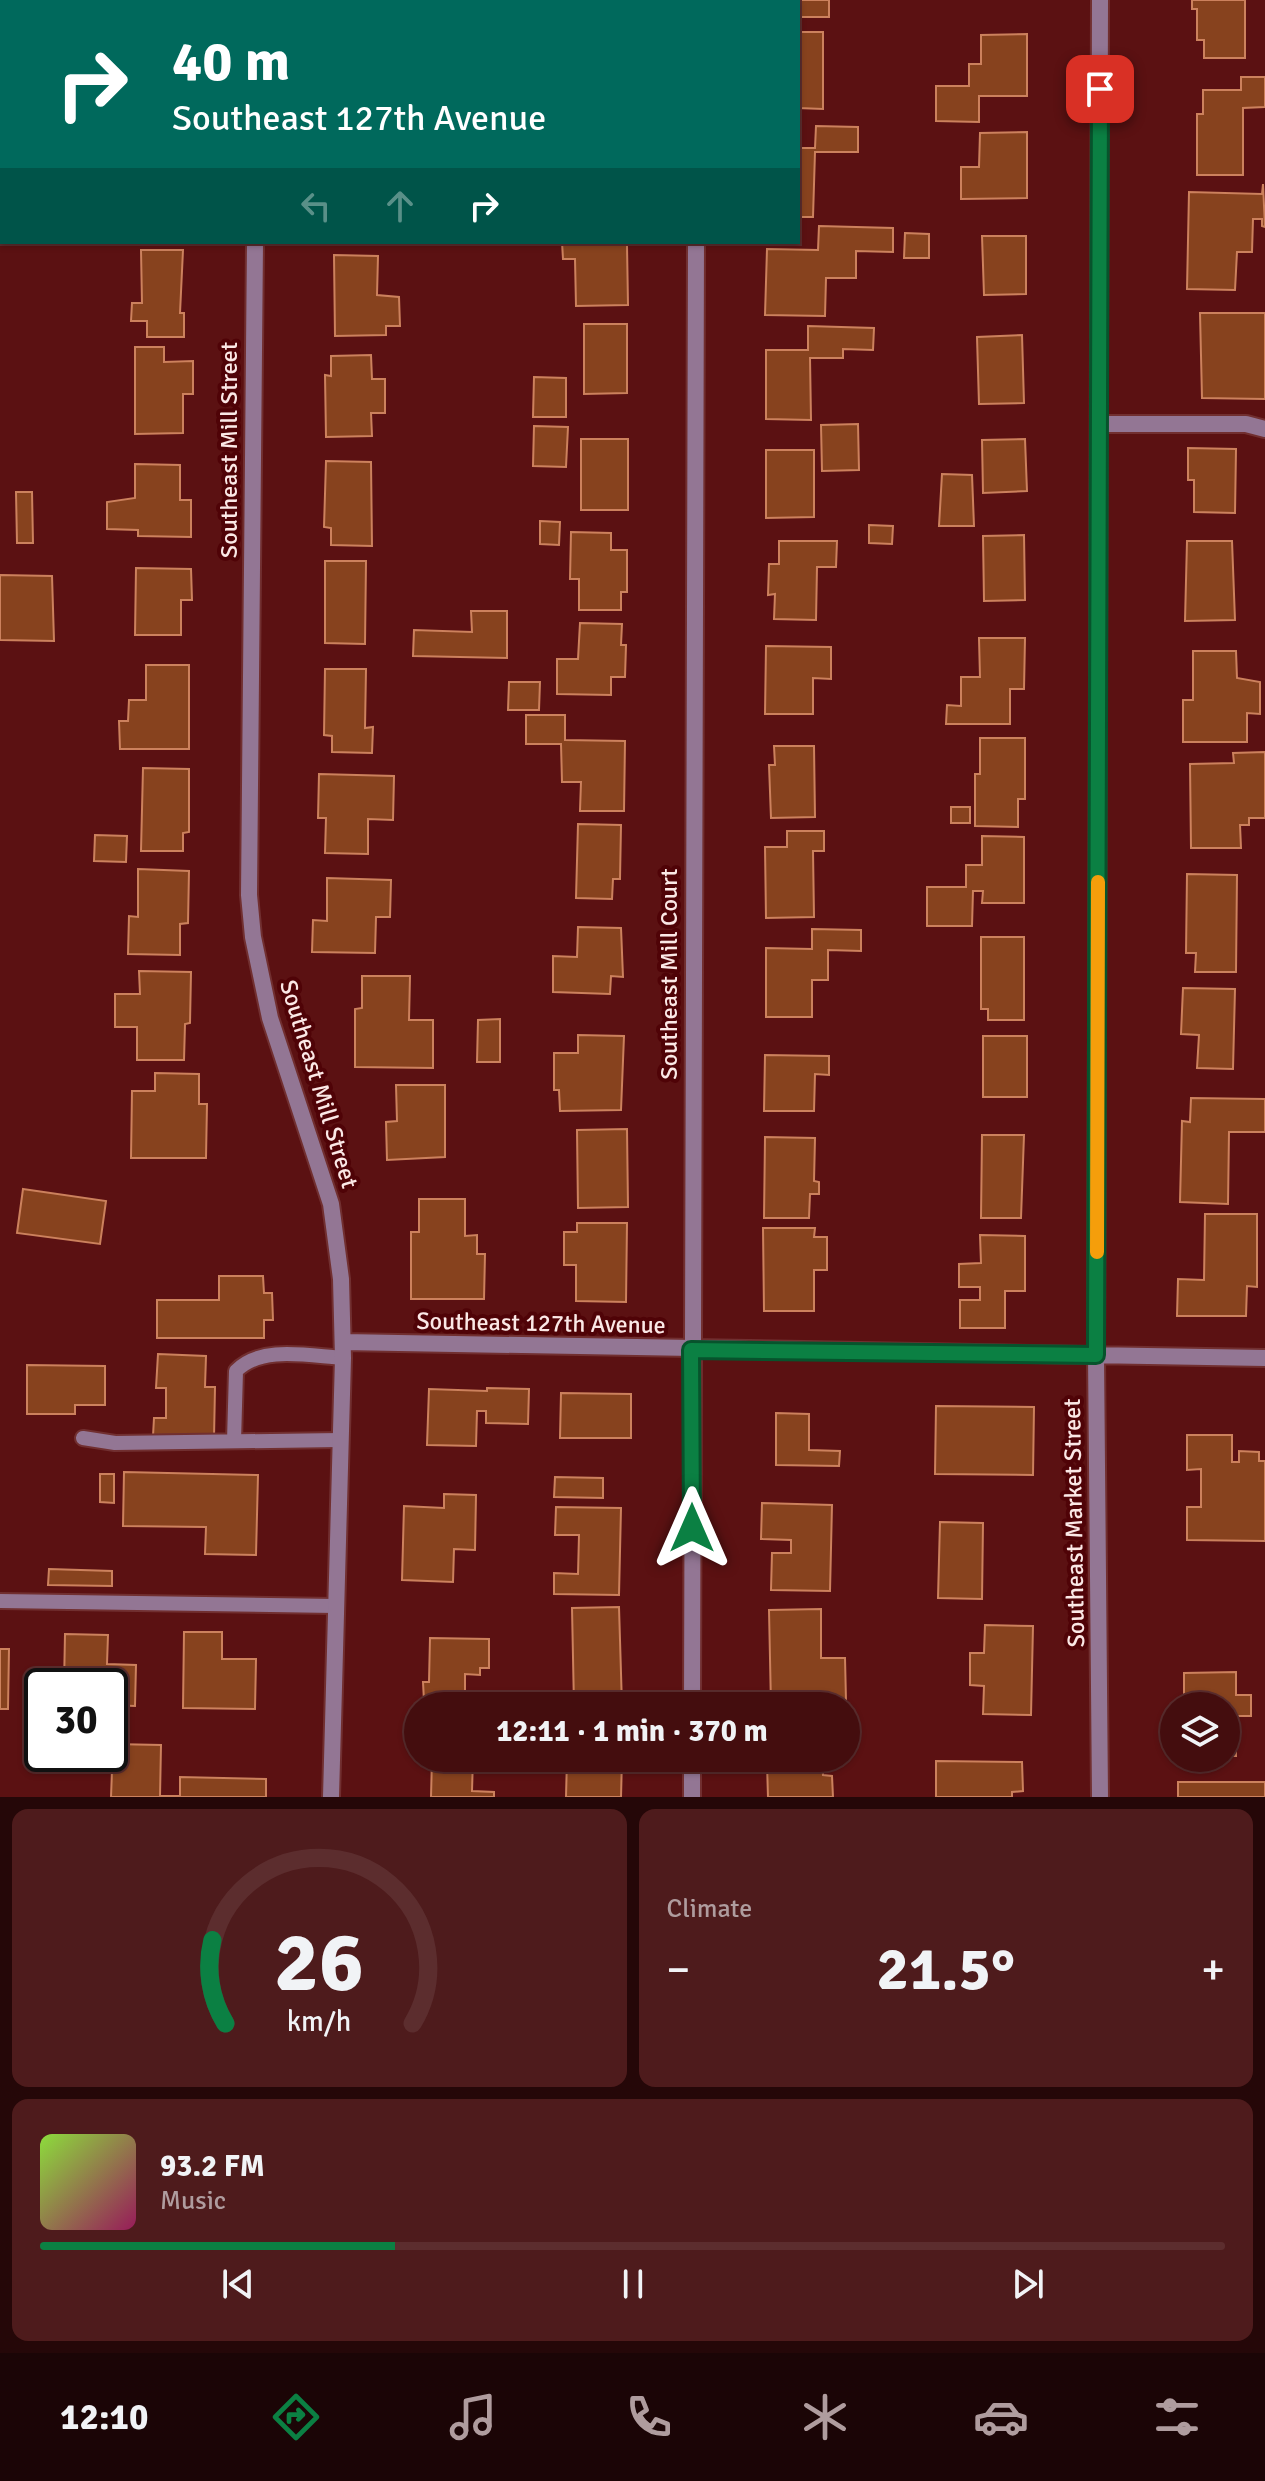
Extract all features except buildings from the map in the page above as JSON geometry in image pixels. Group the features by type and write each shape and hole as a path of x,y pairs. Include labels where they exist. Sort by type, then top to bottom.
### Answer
{"street":[{"name":"Southeast Market Street","path":"1100,0 1096,1355 1100,1797"},
{"name":"Southeast Mill Street","path":"255,244 249,895 253,937 270,1018 331,1204 341,1279 343,1350 331,1797"},
{"name":"Southeast Mill Court","path":"692,1692 696,244"},
{"path":"1099,424 1246,424 1265,429"},
{"name":"Southeast 127th Avenue","path":"343,1350 691,1350 1265,1358"},
{"path":"692,1772 692,1797"}],"lane":[{"path":"234,1441 236,1371 247,1359 343,1350"},
{"path":"83,1438 115,1443 340,1440"},
{"path":"0,1601 335,1606"}],"slow traffic":[{"path":"1097,1252 1098,882"}],"route":[{"path":"692,1528 691,1350 1096,1355 1100,89"}]}
